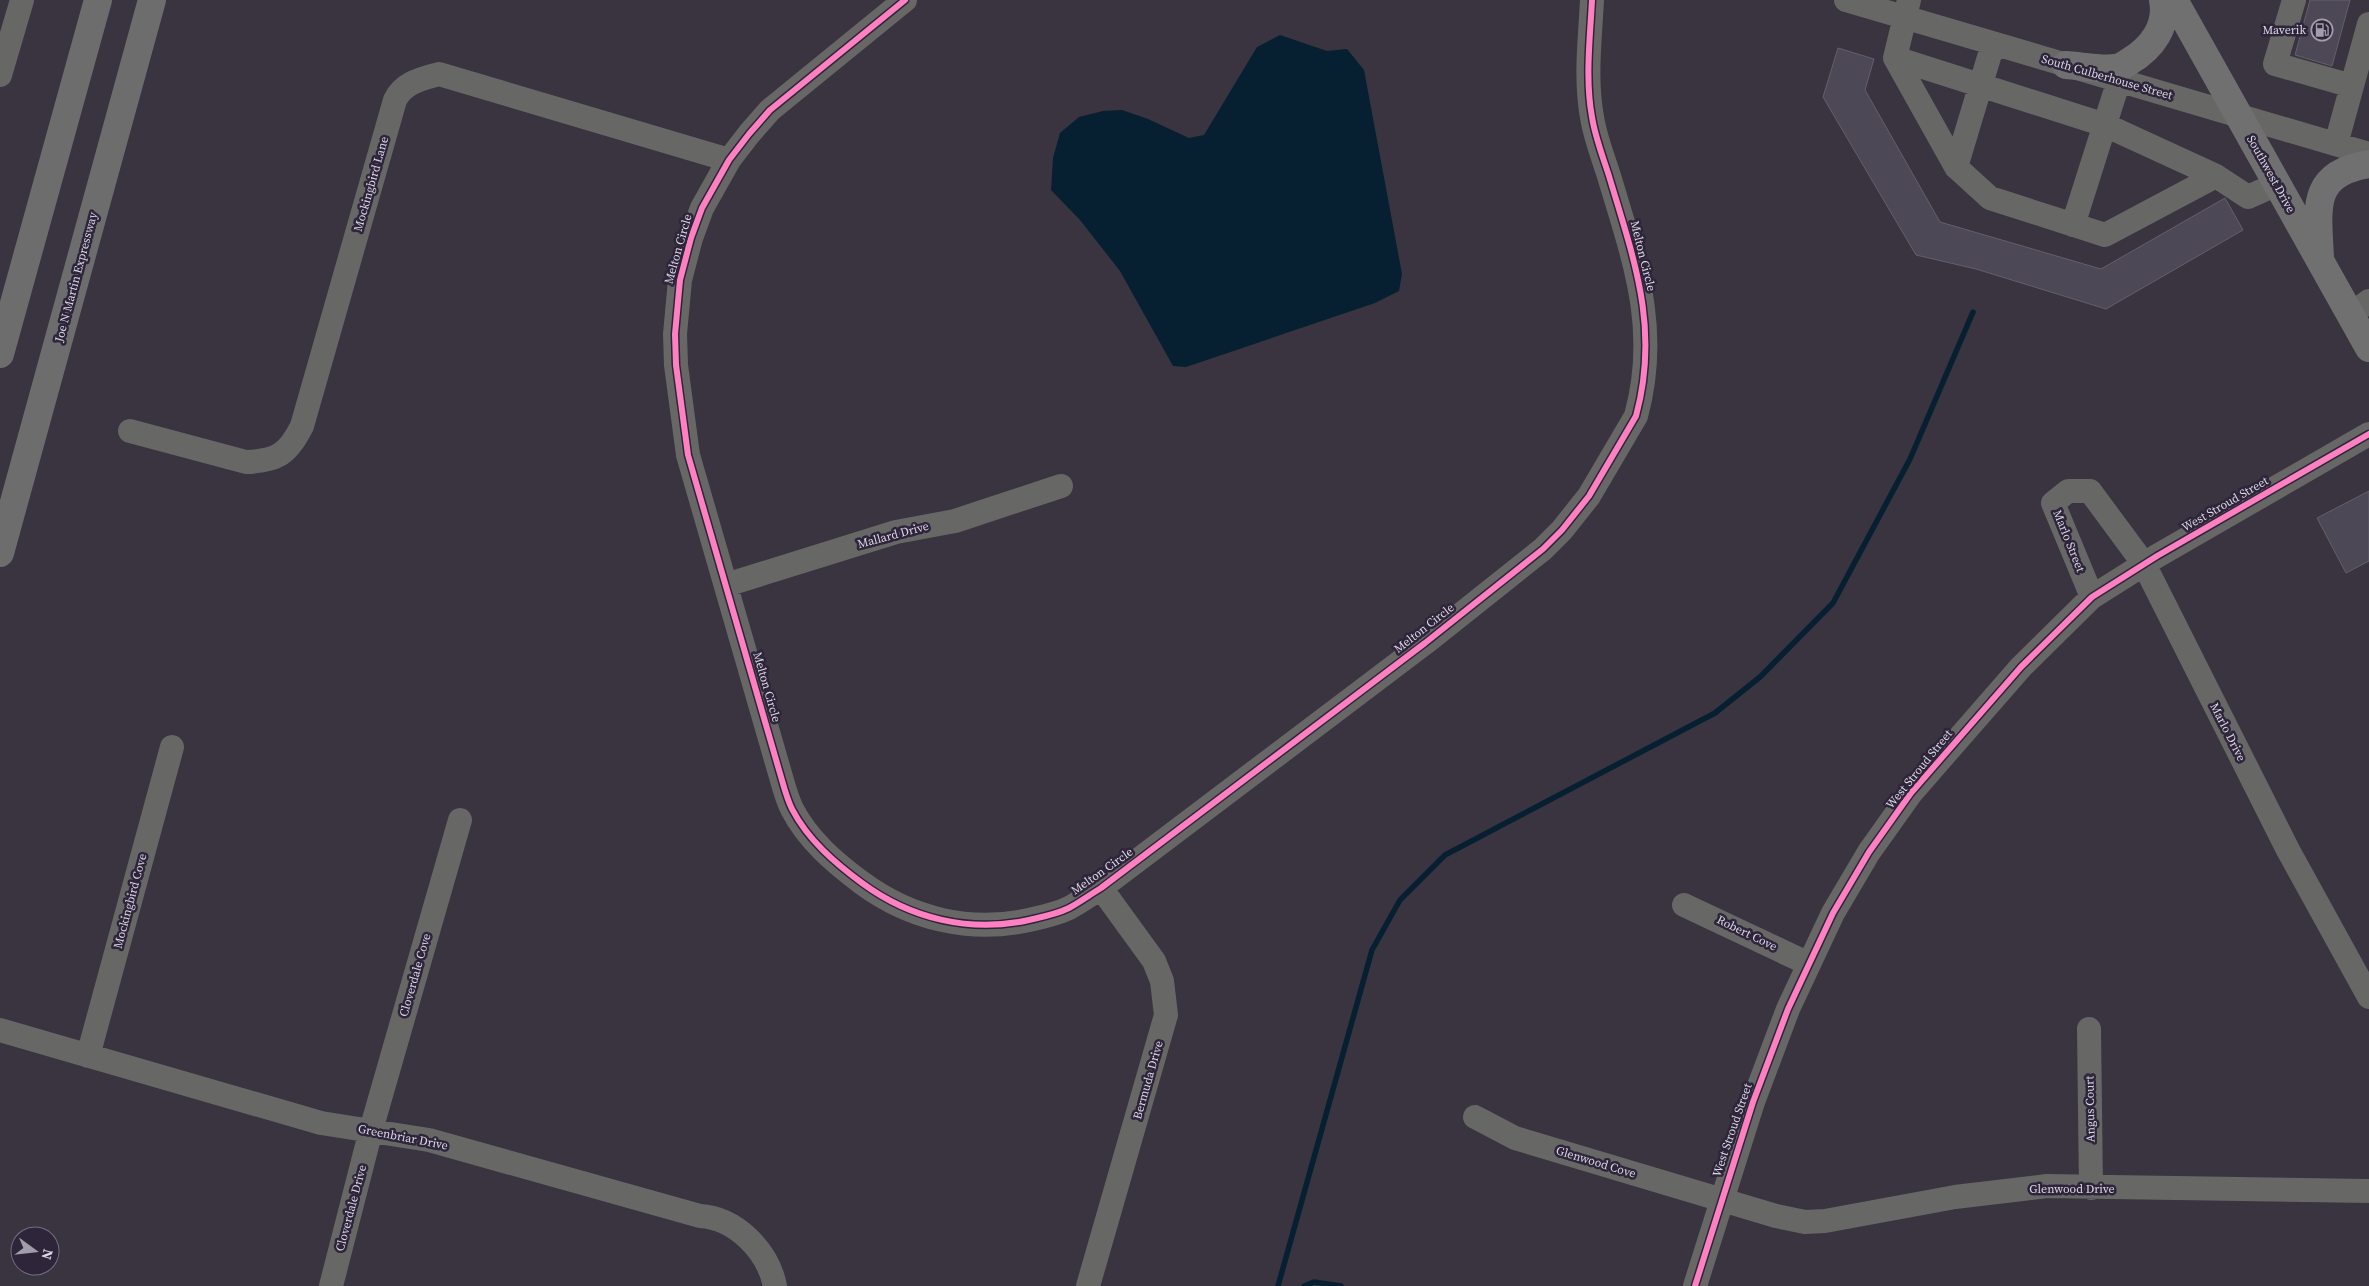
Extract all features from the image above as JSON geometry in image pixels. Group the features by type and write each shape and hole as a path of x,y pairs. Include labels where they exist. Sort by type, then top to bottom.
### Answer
{"highway":[{"path":"0,354 98,0"},
{"name":"Joe N Martin Expressway","path":"0,553 152,0"}],"main road":[{"path":"2066,65 2116,68 2140,55 2150,46 2161,29 2164,18 2163,0"},
{"name":"Southwest Drive","path":"2174,0 2320,262 2360,308 2369,348"},
{"path":"2320,262 2318,206 2321,196 2331,180 2343,170 2369,164"}],"street":[{"name":"Melton Circle","path":"905,0 770,110 729,160 702,208 691,238 680,280 675,334 676,365 688,455 792,809 822,850 854,879 882,898 912,912 944,922 971,926 1010,924 1036,919 1068,908 1101,888 1425,643 1543,549 1562,530 1589,496 1617,451 1641,404 1646,348 1638,274 1592,118 1588,78 1592,0"},
{"name":"South Culberhouse Street","path":"1846,0 1906,9 1994,44 2369,154"},
{"path":"2294,0 2275,64 2352,86"},
{"path":"0,75 14,6"},
{"path":"1906,9 1895,58 1956,166 1990,198 2105,235 2216,176"},
{"path":"2336,144 2369,24"},
{"path":"1956,166 1994,44"},
{"path":"1895,58 2105,125 2216,176 2248,197 2277,184"},
{"name":"Mockingbird Lane","path":"130,431 246,462 266,462 286,451 294,442 302,426 395,100 398,94 413,81 439,74 729,160"},
{"path":"2073,225 2119,80"},
{"name":"West Stroud Street","path":"1695,1286 1720,1199 1756,1092 1788,1009 1833,913 1869,852 1911,792 2021,667 2092,597 2144,564 2369,434"},
{"name":"Mallard Drive","path":"726,585 896,532 955,521 1061,486"},
{"name":"Marlo Drive","path":"2068,491 2090,491 2144,564 2288,850 2369,997"},
{"name":"Marlo Street","path":"2068,491 2053,503 2092,597"},
{"name":"Mockingbird Cove","path":"88,1056 172,747"},
{"name":"Cloverdale Cove","path":"371,1130 460,820"},
{"name":"Bermuda Drive","path":"1088,1286 1166,1015 1162,981 1154,961 1101,888"},
{"name":"Robert Cove","path":"1684,904 1809,964"},
{"name":"Angus Court","path":"2089,1029 2091,1188"},
{"name":"Greenbriar Drive","path":"0,1030 321,1122 429,1140 700,1216 710,1217 740,1231 749,1239 765,1259 775,1286"},
{"name":"Glenwood Cove","path":"1475,1118 1515,1138 1720,1199"},
{"name":"Cloverdale Drive","path":"330,1286 371,1130"},
{"name":"Glenwood Drive","path":"1720,1199 1786,1219 1805,1222 1826,1221 1955,1197 2047,1186 2369,1190"}],"water":[{"path":"1280,35 1327,51 1347,49 1364,70 1402,274 1399,291 1375,303 1186,367 1173,366 1120,271 1080,220 1051,190 1053,158 1060,133 1079,117 1103,111 1122,110 1148,119 1189,138 1204,135 1257,47"}],"building":[{"name":"Maverik","path":"2310,0 2350,0 2332,66 2295,55"},
{"path":"1838,48 1874,59 1865,90 1940,222 2101,269 2225,198 2243,230 2106,309 1976,269 1916,255 1823,97"},
{"path":"2369,491 2369,561 2346,573 2317,518"}],"waterway":[{"path":"1278,1286 1372,950 1400,900 1445,855 1715,713 1760,677 1833,603 1910,459 1973,312"},
{"path":"1304,1286 1314,1282 1341,1286"}],"cycle path":[{"path":"905,0 770,110 729,160 702,208 691,238 680,280 675,334 676,365 688,455 788,800 798,820 814,841 832,859 862,883 900,906 942,920 985,925 1007,924 1054,914 1069,908 1101,888 1425,643 1543,549 1562,530 1589,496 1636,416 1643,384 1645,353 1645,324 1635,266 1592,117 1588,74 1592,0"},
{"path":"1695,1286 1753,1102 1788,1009 1833,913 1869,852 1911,793 2021,667 2092,597 2157,556 2369,434"}],"place":[{"name":"Maverik","path":"2322,30"}]}
